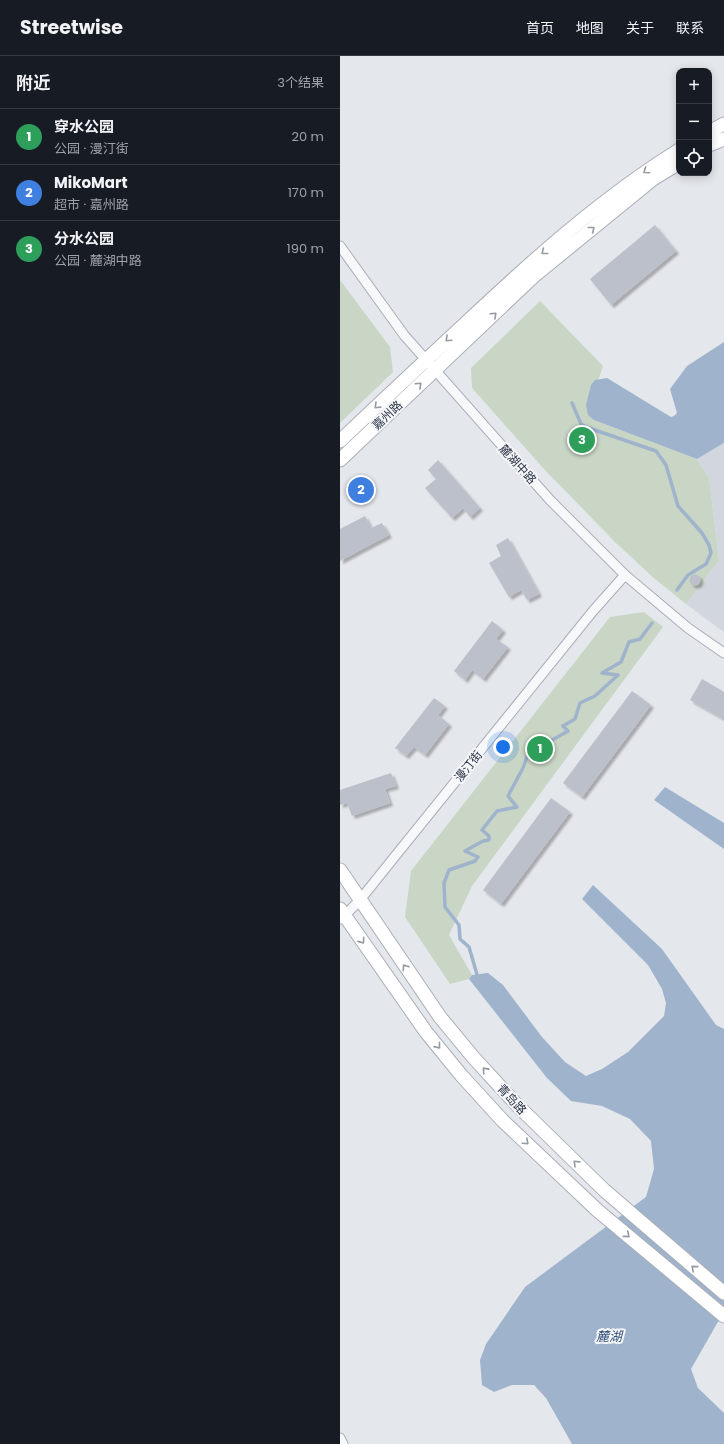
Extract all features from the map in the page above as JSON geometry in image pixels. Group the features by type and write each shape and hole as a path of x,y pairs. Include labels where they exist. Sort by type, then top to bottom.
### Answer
{"main road":[{"path":"712,130 724,124"},
{"path":"712,144 724,139"},
{"name":"嘉州路","path":"340,441 523,269 586,217 646,171 676,152"},
{"name":"嘉州路","path":"340,460 534,276 653,179 676,165"},
{"name":"青岛路","path":"340,870 440,1017 473,1057 516,1104 604,1190 724,1293"},
{"name":"青岛路","path":"342,915 426,1032 461,1075 503,1121 597,1210 724,1316"}],"street":[{"name":"麓湖中路","path":"340,246 390,316 426,360 550,500 625,575 688,628 724,653"},
{"name":"漫汀街","path":"342,915 360,900 593,611 625,575"},
{"path":"340,1438 344,1444"}],"shaded area":[{"path":"724,443 724,632 686,604 719,560 709,478 697,459"}],"green space":[{"path":"340,280 390,347 393,372 340,423"},
{"path":"540,301 603,366 591,402 594,420 697,459 709,478 719,560 686,604 655,579 616,543 544,469 472,388 471,368"},
{"path":"644,612 663,627 472,886 449,935 472,975 469,979 450,984 405,917 411,871 610,617"}],"water":[{"path":"724,342 724,443 697,459 594,420 588,415 586,405 591,385 595,380 607,378 671,417 674,416 677,413 670,389 687,366"},
{"path":"665,787 724,823 724,849 654,800"},
{"name":"麓湖","path":"593,885 662,949 716,1025 724,1029 724,1316 719,1320 691,1369 698,1388 724,1413 724,1444 572,1444 546,1398 534,1385 512,1385 494,1392 482,1385 480,1360 486,1344 525,1287 646,1197 654,1169 651,1141 630,1119 602,1106 571,1101 547,1078 469,979 472,975 488,973 503,985 542,1037 565,1062 586,1076 602,1069 628,1052 664,1016 666,1003 662,989 648,965 582,899"}],"building":[{"path":"655,225 676,251 611,305 590,279"},
{"path":"438,460 480,508 470,517 463,508 452,518 425,488 436,479 428,470"},
{"path":"365,516 371,528 382,523 389,535 340,561 340,529"},
{"path":"508,538 539,594 527,600 521,590 509,597 489,563 501,556 496,545"},
{"path":"695,574 699,576 701,580 699,584 695,586 691,584 689,580 691,576"},
{"path":"492,621 503,630 496,639 508,647 483,679 472,670 465,680 454,671"},
{"path":"702,679 724,692 724,719 690,700"},
{"path":"632,691 651,705 582,797 563,783"},
{"path":"434,698 445,706 438,715 449,724 425,755 414,747 406,756 395,748"},
{"path":"391,773 396,786 385,789 390,803 352,816 347,803 340,805 340,790"},
{"path":"551,798 570,812 501,904 483,890"}],"waterway":[{"path":"572,403 581,424 656,451 666,465 678,506 702,533 709,545 711,553 706,564 688,575 677,590"},
{"path":"478,978 469,947 460,939 459,925 445,907 444,883 449,870 475,861 478,857 465,851 483,841 489,840 489,836 482,830 497,811 517,807 508,796 523,768 528,754 568,731 563,726 575,719 580,703 595,696 618,675 602,673 621,662 629,642 640,639 652,623"}],"place":[{"name":"分水公园","path":"582,440"},
{"name":"MikoMart","path":"361,490"},
{"name":"穿水公园","path":"540,749"}]}
